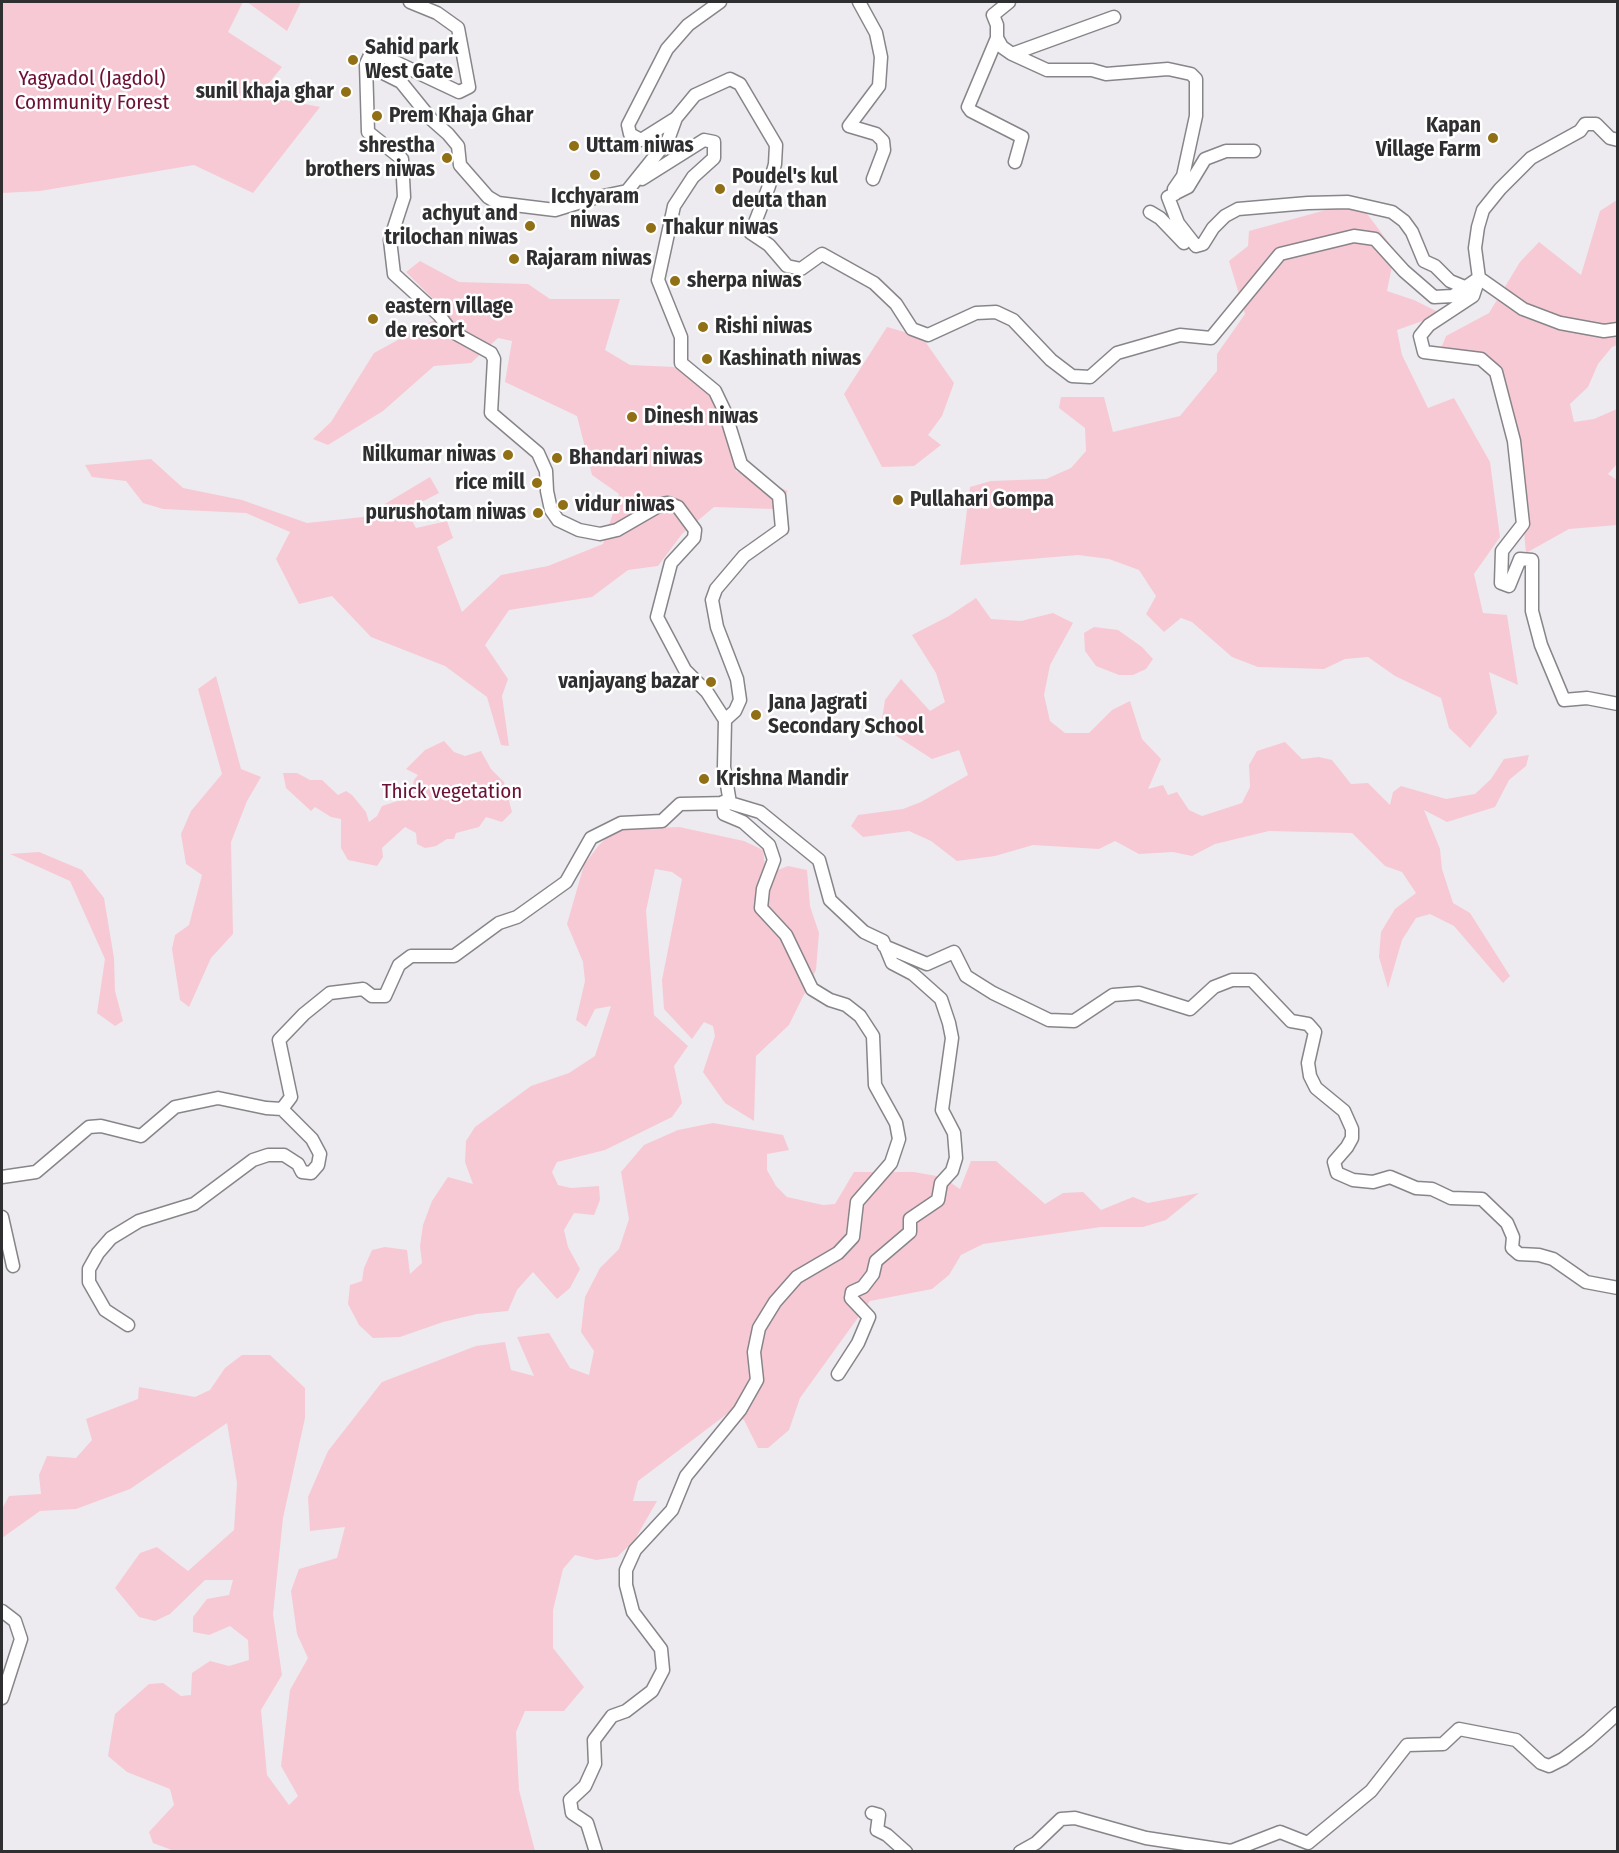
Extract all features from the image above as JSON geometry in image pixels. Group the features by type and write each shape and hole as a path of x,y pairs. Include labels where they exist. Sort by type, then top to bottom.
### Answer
{"street":[{"path":"372,51 459,92 469,87 458,28 437,13 410,2"},
{"path":"720,2 688,25 667,49 628,125 630,134 641,140 676,118 695,95 730,79 740,84 776,145 775,164 769,186 751,233 768,245 787,266 801,269 822,254 874,283 896,304 912,329 928,334 976,313 996,312 1013,320 1051,360 1072,376 1090,377 1117,352 1180,335 1211,338 1280,254 1354,236 1375,240 1404,271 1434,297 1453,296 1479,278"},
{"path":"859,2 876,33 881,57 879,86 849,126 876,134 883,141 885,150 873,178"},
{"path":"1009,2 993,15 998,25 998,38 968,107 971,111 1022,137 1016,162"},
{"path":"1012,54 1114,17"},
{"path":"998,38 1002,47 1012,54 1047,70 1092,70 1106,74 1168,69 1191,74 1196,79 1196,116 1183,176 1174,189 1175,194"},
{"path":"372,51 381,72 401,82 412,93 431,119 458,146 460,165 488,197 498,203 555,210 594,198 621,194 704,140 714,142 714,158 693,177 674,206 658,279 681,337 681,363 714,391 725,412 741,465 779,496 782,529 744,556 716,589 712,600 717,627 737,679 740,700 735,711 725,720"},
{"path":"372,51 366,64 368,132 402,159 404,197 390,240 394,274 439,315 451,331 491,353 494,359 490,413 538,453 546,471 551,510 558,520 579,530 600,534 617,530 662,504 678,507 695,530 694,538 671,563 657,617 685,670 706,692 725,720 724,814 743,822 769,845 774,860 763,889 761,908 786,935 812,989 830,1000 846,1005 860,1016 873,1036 875,1085 897,1123 899,1139 891,1163 857,1203 853,1237 838,1253 797,1277 775,1302 759,1328 754,1352 757,1380 740,1410 686,1476 672,1510 635,1550 626,1570 633,1612 661,1649 663,1670 651,1691 626,1712 612,1716 594,1740 595,1764 585,1786 570,1800 572,1813 587,1823 596,1851"},
{"path":"635,183 668,140 676,118"},
{"path":"1617,140 1610,138 1596,124 1585,124 1580,131 1531,158 1483,210 1475,248 1479,278 1473,296 1429,326 1420,336 1424,352 1481,359 1496,372 1514,441 1523,524 1502,551 1500,582 1509,586 1520,559 1532,560 1532,610 1541,645 1564,700 1587,698 1617,704"},
{"path":"1196,246 1184,233 1168,197 1194,179 1205,159 1226,151 1254,151"},
{"path":"1196,246 1203,244 1213,228 1238,209 1308,202 1348,202 1392,212 1404,221 1412,232 1424,261 1435,266 1450,281 1467,288"},
{"path":"1150,212 1165,223 1191,252 1197,250 1196,246"},
{"path":"1479,278 1523,309 1560,323 1604,331 1617,329"},
{"path":"1604,331 1617,339"},
{"path":"282,1108 291,1097 279,1040 304,1014 330,993 363,989 372,996 385,996 399,964 411,956 454,956 499,923 517,917 566,882 591,838 621,823 662,821 680,804 723,803 760,812 819,860 831,900 864,932 883,941 892,963 913,974 941,999 952,1038 942,1110 954,1133 956,1158 952,1171 941,1183 938,1200 910,1219 910,1232 876,1261 873,1274 863,1287 852,1292 851,1298 869,1317 858,1344 838,1374"},
{"path":"884,946 927,964 954,952 966,976 993,993 1049,1020 1074,1022 1113,995 1139,993 1190,1010 1200,997 1214,987 1232,980 1252,980 1291,1021 1308,1024 1315,1032 1308,1063 1310,1076 1316,1088 1344,1111 1352,1129 1352,1138 1334,1162 1337,1173 1353,1180 1373,1182 1390,1177 1416,1188 1432,1189 1451,1198 1482,1199 1507,1223 1513,1237 1512,1248 1519,1254 1539,1255 1553,1259 1586,1282 1617,1288"},
{"path":"2,1177 36,1172 89,1127 101,1126 141,1136 175,1107 218,1098 266,1108 282,1108 312,1139 320,1154 318,1165 311,1173 302,1172 298,1164 284,1155 268,1155 254,1160 194,1204 139,1221 111,1238 98,1253 89,1269 89,1282 105,1310 128,1325"},
{"path":"2,1217 13,1266"},
{"path":"2,1611 15,1621 21,1639 2,1698"},
{"path":"1020,1851 1036,1843 1061,1819 1075,1818 1146,1838 1232,1851 1280,1832 1308,1843 1371,1791 1407,1745 1443,1744 1459,1729 1516,1740 1541,1763 1549,1766 1563,1760 1617,1713"},
{"path":"872,1813 879,1815 877,1830 887,1835 906,1851"}],"green space":[{"name":"Yagyadol (Jagdol) Community Forest","path":"2,2 243,2 228,32 282,67 259,95 320,107 253,193 194,165 40,191 2,193"},
{"path":"247,2 301,2 287,31"},
{"path":"1617,200 1617,345 1612,347 1598,364 1588,387 1570,404 1574,422 1594,419 1617,409 1617,464 1608,474 1617,480 1617,525 1569,529 1526,553 1517,453 1500,393 1479,360 1440,351 1446,336 1489,313 1520,262 1539,242 1581,275 1600,211"},
{"path":"1337,207 1365,211 1395,251 1387,291 1414,300 1442,314 1397,330 1402,355 1428,408 1454,398 1490,462 1500,537 1474,574 1483,613 1507,615 1518,685 1489,672 1497,713 1470,748 1449,728 1441,698 1395,676 1368,657 1345,659 1324,669 1258,667 1232,657 1192,622 1181,618 1164,632 1146,614 1156,596 1139,570 1109,559 1078,555 960,565 970,487 991,481 1046,479 1071,468 1086,451 1085,428 1059,408 1061,397 1104,397 1113,432 1180,416 1217,371 1217,354 1245,314 1229,261 1248,246 1249,231"},
{"path":"420,261 459,282 528,284 550,299 620,299 605,350 630,365 697,368 716,384 734,424 736,471 788,491 773,509 714,507 682,534 658,566 628,570 592,597 509,610 485,645 508,679 502,696 509,746 501,745 487,697 445,666 371,637 332,596 299,604 276,559 290,532 246,513 163,509 143,503 126,481 92,477 85,465 151,459 183,488 242,500 307,523 363,517 430,477 439,493 406,510 416,528 447,521 453,538 437,547 462,612 501,575 548,566 603,544 619,494 592,475 577,416 505,382 512,341 498,338 471,363 434,366 383,411 328,445 313,439 331,422 374,353 447,313 406,272"},
{"path":"887,327 922,337 954,383 942,416 928,435 941,445 914,466 882,467 844,394"},
{"path":"976,598 991,619 1021,621 1053,613 1073,623 1050,665 1044,695 1050,721 1065,733 1089,733 1112,710 1130,701 1142,739 1161,759 1148,789 1163,785 1168,795 1177,792 1189,810 1202,816 1242,803 1250,787 1249,765 1257,751 1285,742 1302,759 1319,757 1332,760 1351,784 1368,783 1390,805 1393,792 1401,786 1446,799 1475,794 1491,779 1504,759 1529,755 1526,766 1509,780 1495,807 1447,822 1424,810 1440,849 1442,869 1453,903 1470,913 1510,976 1503,983 1454,926 1430,914 1416,918 1402,940 1388,988 1379,957 1381,932 1395,909 1416,893 1402,872 1385,866 1352,833 1269,831 1215,844 1192,856 1173,852 1139,854 1115,841 1099,849 1033,845 995,856 957,861 931,841 909,831 863,837 851,826 858,815 903,809 921,802 968,775 959,750 932,759 881,726 885,700 901,679 930,711 945,702 936,673 912,635 949,616"},
{"path":"1094,627 1118,630 1142,647 1153,659 1146,669 1133,675 1119,675 1096,666 1085,651 1084,633"},
{"path":"216,676 241,769 261,777 247,801 231,842 233,934 211,958 189,1007 180,1000 172,949 175,935 189,925 202,875 186,864 181,834 191,811 222,774 198,689"},
{"name":"Thick vegetation","path":"444,741 454,752 465,756 481,751 491,769 504,782 512,812 502,822 486,817 479,827 456,833 454,839 447,839 436,846 425,848 417,844 416,833 405,827 382,848 383,857 377,866 348,860 341,848 341,819 331,817 315,807 311,811 286,788 283,773 297,773 310,780 322,780 338,795 346,791 352,795 366,812 369,822 377,816 382,806 410,797 414,780 418,775 406,769 425,750"},
{"path":"679,827 744,841 763,850 767,882 778,870 788,866 807,870 810,906 819,933 816,970 789,1025 756,1056 754,1121 725,1103 703,1072 715,1036 713,1026 704,1022 692,1039 664,1009 662,980 682,879 672,872 655,869 646,911 654,1015 688,1046 674,1066 682,1103 672,1117 605,1150 557,1162 552,1172 558,1185 571,1188 599,1186 600,1200 594,1215 574,1213 564,1230 568,1247 580,1269 570,1288 557,1299 533,1272 517,1290 508,1311 477,1314 443,1322 400,1337 373,1338 359,1325 348,1304 350,1285 362,1281 364,1268 372,1250 385,1247 407,1250 410,1274 422,1263 420,1246 423,1225 432,1201 448,1177 473,1184 465,1162 466,1141 475,1127 531,1086 569,1073 595,1056 611,1006 595,1009 586,1027 576,1020 585,981 583,962 567,924 584,865 599,845 615,830"},
{"path":"39,852 82,870 104,898 114,958 115,991 123,1021 115,1026 97,1013 105,959 70,881 10,854"},
{"path":"713,1123 783,1135 789,1150 767,1154 767,1170 776,1186 787,1197 823,1205 835,1204 854,1172 914,1172 942,1177 960,1189 971,1161 996,1161 1045,1204 1063,1193 1083,1192 1101,1210 1133,1197 1148,1203 1199,1193 1166,1220 1143,1227 1101,1227 983,1244 961,1255 949,1275 932,1289 870,1301 800,1398 789,1430 768,1448 758,1448 744,1420 727,1414 638,1481 633,1501 657,1501 634,1541 617,1557 596,1560 575,1555 563,1569 553,1610 553,1648 584,1687 564,1711 525,1711 516,1732 519,1790 535,1851 177,1852 153,1843 149,1832 174,1805 170,1789 127,1772 108,1756 115,1714 149,1684 163,1683 181,1696 191,1695 192,1673 210,1661 229,1666 249,1660 248,1640 230,1626 209,1635 193,1632 193,1617 207,1599 229,1595 233,1580 205,1580 170,1614 155,1621 139,1617 115,1588 140,1553 157,1547 188,1571 234,1530 237,1483 227,1423 130,1489 76,1509 40,1511 2,1538 2,1509 9,1496 41,1494 39,1475 47,1456 76,1458 92,1440 86,1419 138,1399 139,1387 195,1397 210,1390 225,1368 242,1355 270,1355 305,1388 305,1418 283,1518 273,1614 282,1675 261,1710 267,1775 289,1805 298,1796 281,1766 290,1690 308,1658 297,1634 291,1591 299,1569 337,1558 345,1527 310,1531 308,1497 328,1451 382,1382 476,1346 505,1342 511,1370 534,1376 517,1337 549,1333 570,1368 589,1375 594,1351 581,1332 585,1297 600,1268 619,1249 629,1219 621,1172 644,1145 678,1130"}],"place":[{"name":"Sahid park West Gate","path":"353,60"},
{"name":"sunil khaja ghar","path":"346,92"},
{"name":"Prem Khaja Ghar","path":"377,116"},
{"name":"Kapan Village Farm","path":"1493,138"},
{"name":"Uttam niwas","path":"574,146"},
{"name":"shrestha brothers niwas","path":"447,158"},
{"name":"Icchyaram niwas","path":"595,175"},
{"name":"Poudel's kul deuta than","path":"720,189"},
{"name":"achyut and trilochan niwas","path":"530,226"},
{"name":"Thakur niwas","path":"651,228"},
{"name":"Rajaram niwas","path":"514,259"},
{"name":"sherpa niwas","path":"675,281"},
{"name":"eastern village de resort","path":"373,319"},
{"name":"Rishi niwas","path":"703,327"},
{"name":"Kashinath niwas","path":"707,359"},
{"name":"Dinesh niwas","path":"632,417"},
{"name":"Nilkumar niwas","path":"508,455"},
{"name":"Bhandari niwas","path":"557,458"},
{"name":"rice mill","path":"537,483"},
{"name":"Pullahari Gompa","path":"898,500"},
{"name":"vidur niwas","path":"563,505"},
{"name":"purushotam niwas","path":"538,513"},
{"name":"vanjayang bazar","path":"711,682"},
{"name":"Jana Jagrati Secondary School","path":"756,715"},
{"name":"Krishna Mandir","path":"704,779"}]}
